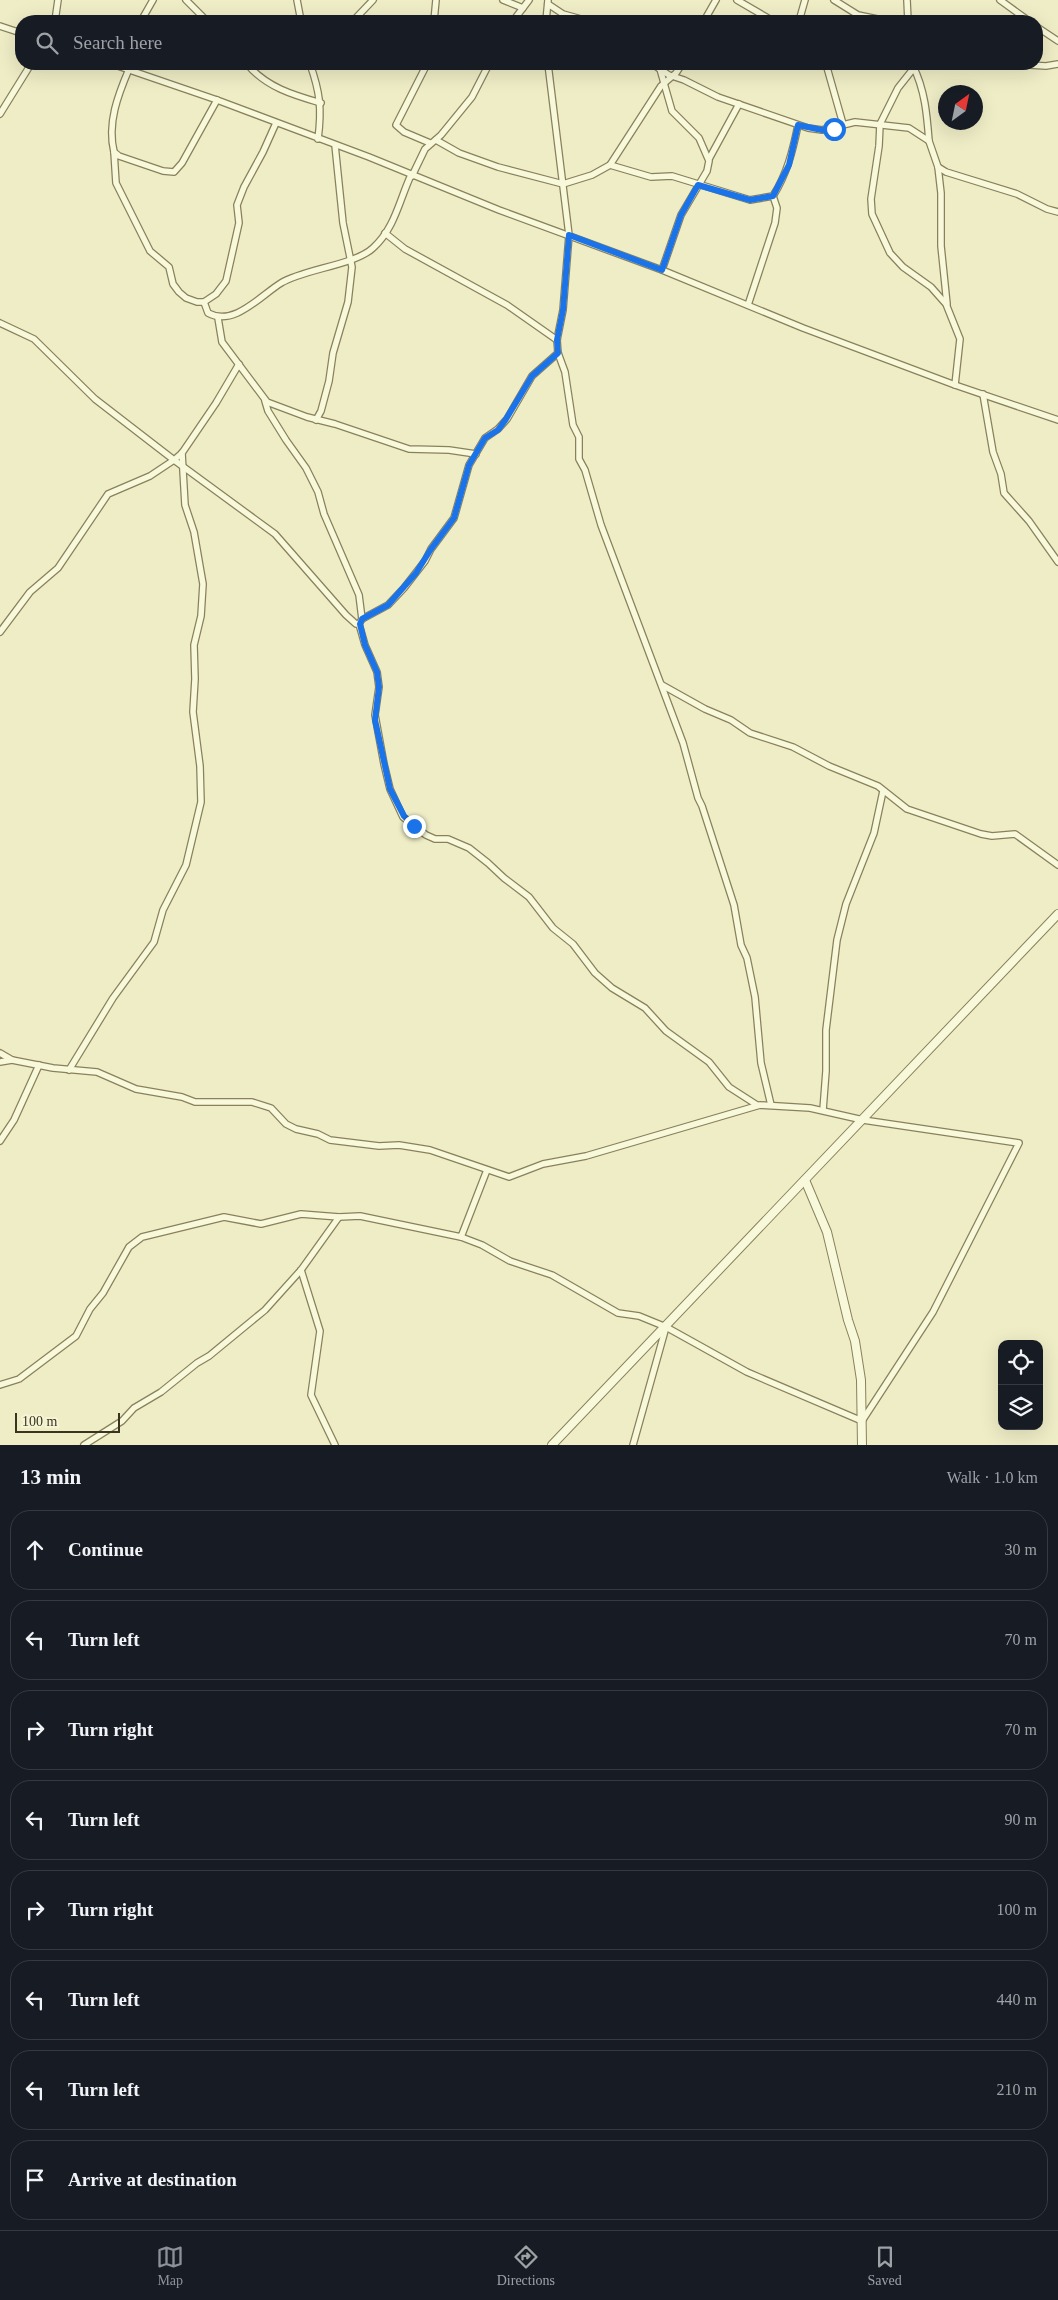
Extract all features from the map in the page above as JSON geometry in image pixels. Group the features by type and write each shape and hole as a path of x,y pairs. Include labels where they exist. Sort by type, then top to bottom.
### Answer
{"street":[{"path":"55,15 58,0"},
{"path":"144,15 153,0"},
{"path":"186,0 201,15"},
{"path":"297,0 300,15"},
{"path":"359,15 373,0"},
{"path":"435,15 436,0"},
{"path":"503,0 523,8"},
{"path":"518,15 529,0"},
{"path":"707,15 716,0"},
{"path":"737,0 763,15"},
{"path":"801,15 805,0"},
{"path":"834,0 858,15"},
{"path":"907,0 908,15"},
{"path":"1000,0 1021,15"},
{"path":"547,15 548,2"},
{"path":"548,2 567,15"},
{"path":"0,26 15,31"},
{"path":"1043,31 1058,41"},
{"path":"1043,66 1058,64"},
{"path":"0,114 3,104 28,70"},
{"path":"129,70 116,100 112,124 116,183 150,251 169,267 173,284 179,292 186,298 197,302 204,302 216,294 226,281 239,223 237,205 276,122"},
{"path":"132,70 276,122 499,210 662,270 955,385 1058,420"},
{"path":"252,70 256,75 290,94 321,103"},
{"path":"312,70 322,112 318,139"},
{"path":"424,70 396,125 404,132 433,141 459,154 498,167 563,184 592,175 610,165 664,83 677,70"},
{"path":"204,302 208,313 218,318 235,314 281,283 307,272 371,251 394,220 412,175 433,141 472,97 486,70"},
{"path":"549,70 569,235 563,310 557,340 558,353 565,372 573,425 579,437 579,459 585,470 609,548 683,743 698,798 734,905 741,945 747,958 755,997 761,1063 771,1105"},
{"path":"660,70 718,97 798,125 822,130 834,129 843,124 855,122 880,124 908,128 929,142"},
{"path":"660,70 672,110 699,138 709,159"},
{"path":"828,70 843,124"},
{"path":"911,70 898,88 880,124 879,146 871,199 872,214 890,253 903,267 931,287 941,297 947,308 961,345 955,385"},
{"path":"916,70 923,90 929,142 938,167 941,246 947,308"},
{"path":"114,152 119,156 164,171 174,172 188,154 217,100"},
{"path":"662,270 681,215 707,171 709,159 739,104"},
{"path":"748,305 775,223 777,208 773,196 789,165 798,125"},
{"path":"316,420 321,411 348,302 352,267 342,223 335,145"},
{"path":"610,165 651,177 672,176 750,200 773,196"},
{"path":"938,167 946,172 1018,194 1058,212"},
{"path":"385,233 406,249 507,305 557,340"},
{"path":"218,318 222,342 240,364 265,401 268,411 306,468 318,492 324,514 359,595 365,645 377,672 379,687 375,716 384,764 390,789 404,816 426,835 435,839 448,839 468,848 488,862 504,878 529,897 553,928 573,944 595,973 612,988 645,1008 666,1030 709,1062 729,1087 757,1105"},
{"path":"0,323 38,343 95,399 274,534 356,624 383,609 396,598 454,518 469,465 485,438 498,430 532,376 558,353"},
{"path":"0,632 30,592 58,568 108,494 150,476 182,453 240,364"},
{"path":"983,394 1004,493 1030,521 1058,562"},
{"path":"265,401 316,420 408,449 449,450 476,454"},
{"path":"321,411 324,421"},
{"path":"69,1070 82,1045 113,998 154,942 164,910 186,865 201,802 200,766 193,712 194,646 202,605 203,584 194,532 185,504 182,453"},
{"path":"662,685 705,710 730,720 750,733 793,747 829,766 878,786 907,809 981,834 992,836 1015,834 1058,865"},
{"path":"823,1110 826,1078 826,1030 837,940 846,904 855,886 863,859 874,833 883,791"},
{"path":"552,1445 1058,914"},
{"path":"0,1053 12,1060 69,1070 97,1072 136,1090 182,1097 195,1102 252,1102 271,1108 286,1124 296,1129 318,1134 330,1140 379,1146 398,1145 430,1150 448,1154 509,1177 543,1164 586,1156 757,1105 823,1110 863,1120 1019,1144 933,1312 862,1421"},
{"path":"0,1062 12,1060"},
{"path":"0,1140 14,1120 39,1065"},
{"path":"461,1237 487,1170"},
{"path":"805,1180 827,1232 848,1320 855,1341 861,1380 862,1445"},
{"path":"0,1386 19,1379 76,1336 129,1247 142,1237 224,1217 261,1224 300,1214 339,1217 360,1216 461,1237 482,1245 510,1261 552,1275 618,1313 639,1316 666,1327 747,1372 862,1421"},
{"path":"84,1445 122,1421 134,1408 161,1392 265,1310 301,1270 339,1217"},
{"path":"301,1270 320,1331 311,1396 334,1445"},
{"path":"633,1445 666,1327"}],"route":[{"path":"414,826 404,816 390,789 375,720 379,687 377,672 375,664 366,649 360,623 362,619 377,612 396,598 425,561 427,554 454,518 469,465 485,438 498,430 532,376 542,366 554,359 558,353 557,340 563,310 569,235 662,270 681,215 698,185 750,200 759,200 773,196 789,165 798,125 822,130 834,129"}]}
